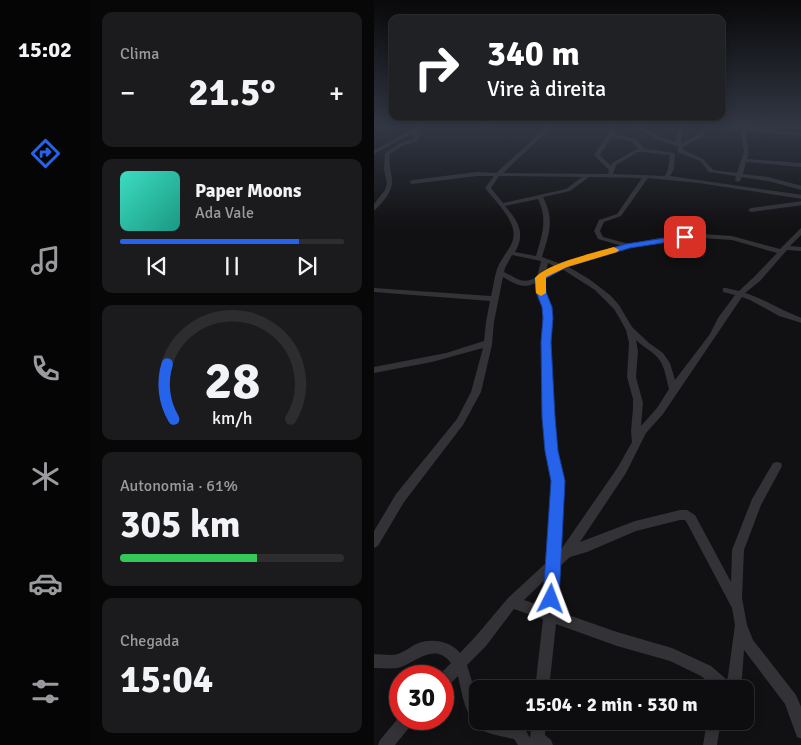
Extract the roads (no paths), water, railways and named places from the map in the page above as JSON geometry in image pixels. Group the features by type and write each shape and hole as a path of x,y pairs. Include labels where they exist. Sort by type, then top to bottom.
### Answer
{"street":[{"path":"374,208 390,188 390,177 386,160"},
{"path":"374,542 400,498 467,411 476,392 488,343 490,322 500,273 516,244 516,228 508,212 488,188 498,174 514,160"},
{"path":"601,160 610,172"},
{"path":"610,172 617,162 622,160"},
{"path":"667,177 671,169 672,160"},
{"path":"702,160 708,163 711,171 768,179 801,188"},
{"path":"736,186 745,160 801,165"},
{"path":"412,182 477,174 588,175 610,172 736,186 801,197"},
{"path":"501,205 568,190 588,175"},
{"path":"629,246 600,238 596,234 601,221 615,217 624,210 646,176"},
{"path":"540,197 545,205 548,219 540,278 541,292 547,307 548,318 546,342 549,417 552,451 558,481 550,616 543,680"},
{"path":"751,210 801,202"},
{"path":"454,669 512,602 566,552 622,470 643,430 660,411 740,294 784,250 801,229"},
{"path":"500,273 519,283 534,282 562,266 629,246 673,238 712,236 732,238 784,250 801,249"},
{"path":"510,253 562,266 592,284 616,305 633,340 634,350 631,376 638,402 635,431 636,441"},
{"path":"374,290 494,299"},
{"path":"726,290 753,298 782,314 801,321"},
{"path":"627,325 646,345 660,355 666,363 674,390"},
{"path":"374,370 471,350 488,343"},
{"path":"734,680 740,625 736,598 738,550 756,503 777,466"},
{"path":"566,552 587,546 635,526 687,515 691,519 738,610"},
{"path":"512,602 678,658 706,671 717,680"},
{"path":"740,625 748,644 791,700 801,732"},
{"path":"374,661 398,661 428,647 438,648 450,654 460,663 469,690"},
{"path":"385,745 398,730"},
{"path":"508,730 519,733 537,743 538,730"},
{"path":"710,745 712,730"}]}
